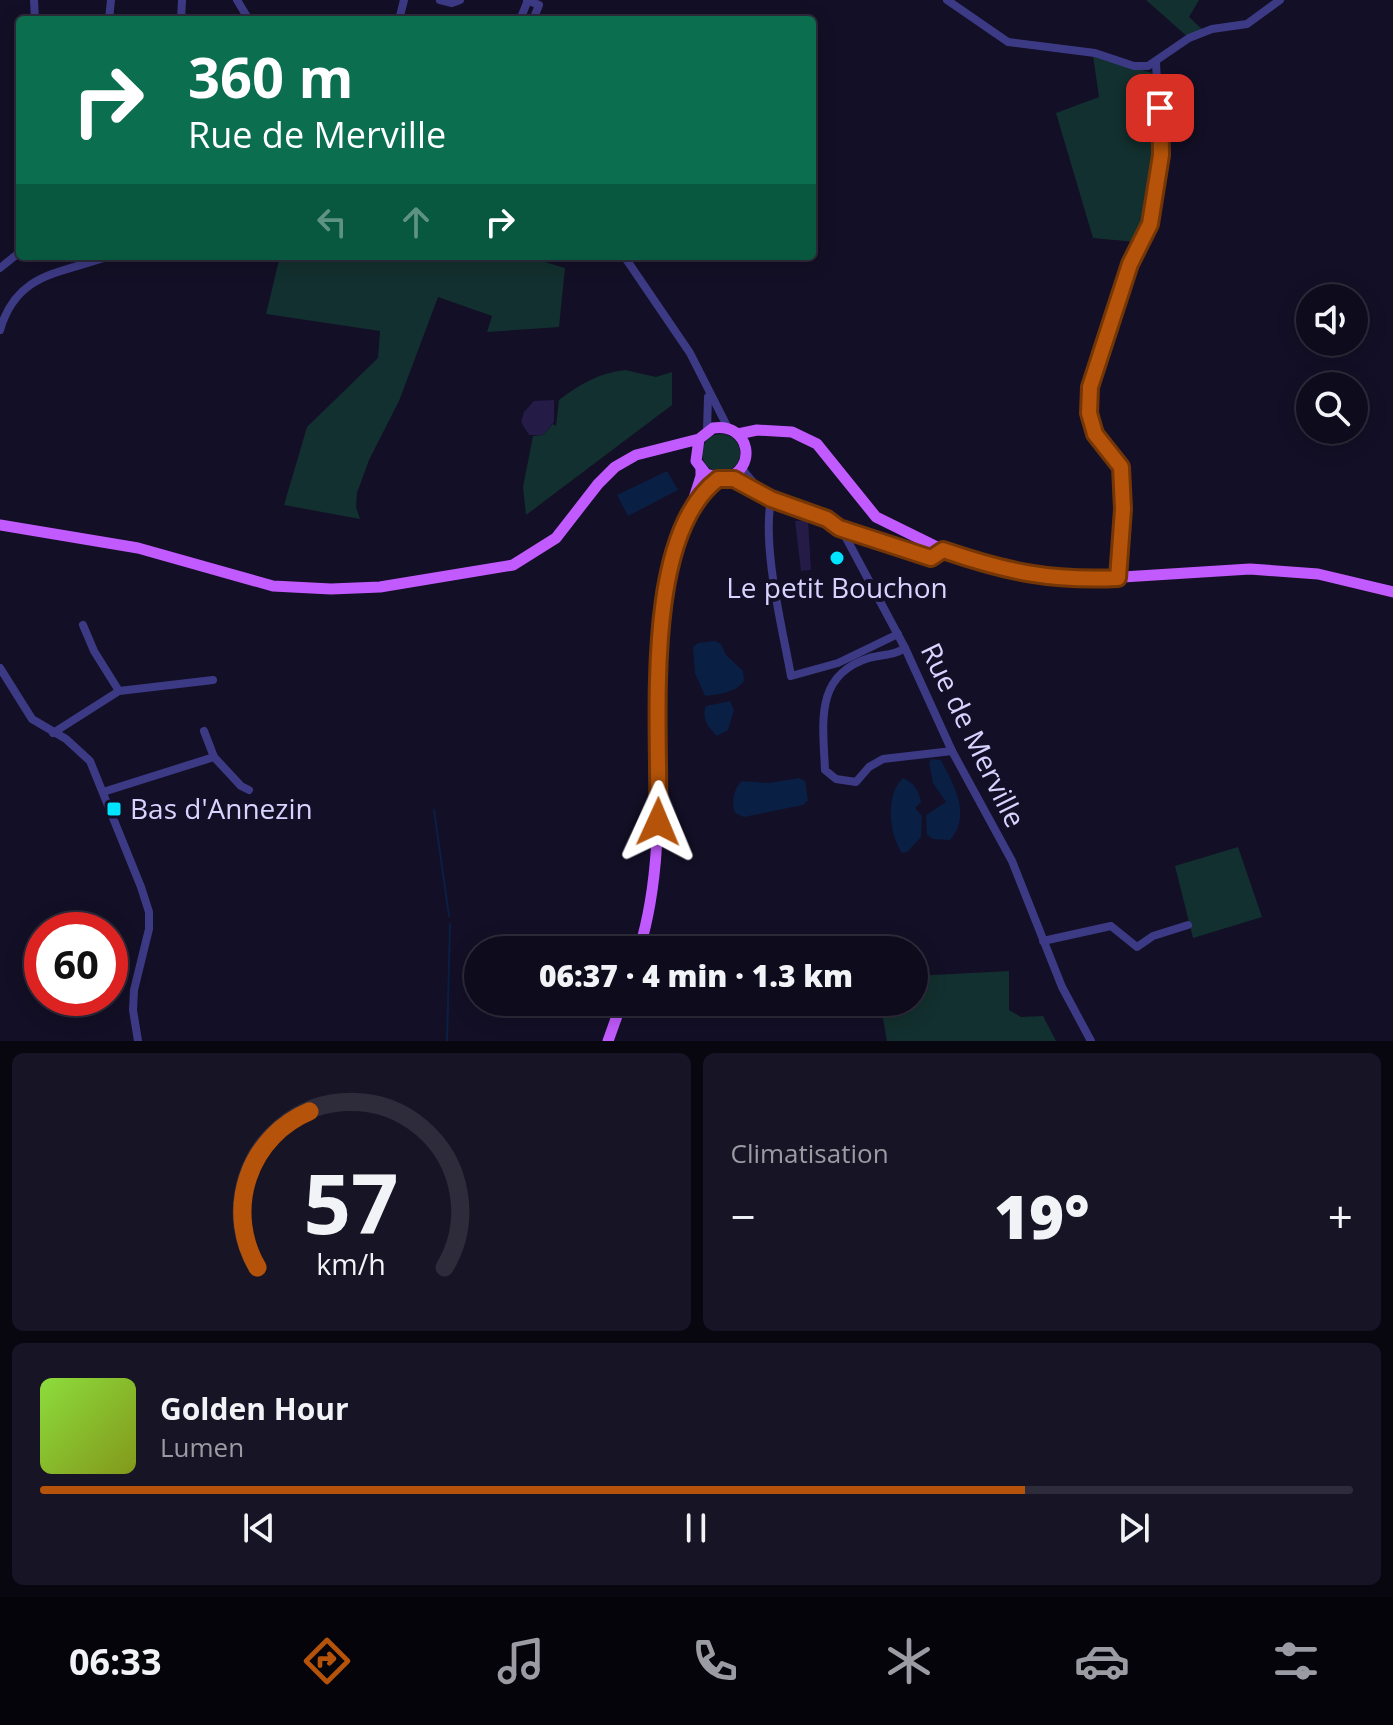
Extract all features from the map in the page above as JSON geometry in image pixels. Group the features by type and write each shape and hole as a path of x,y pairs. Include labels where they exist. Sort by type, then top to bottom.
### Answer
{"main road":[{"path":"0,525 138,548 252,581 299,588 380,587 513,565 556,538 606,475 636,455 703,435 733,431 792,432 817,444 876,517 943,550 994,567 1036,577 1075,580 1250,569 1318,574 1393,592"},
{"path":"733,431 747,448"},
{"path":"685,522 700,497 742,469 747,448 755,439 771,432"},
{"path":"641,936 657,843 659,627 685,522 701,476 698,465 703,435"},
{"path":"651,450 678,451 724,479"},
{"path":"608,1041 617,1016"}],"street":[{"path":"440,0 452,3 460,0"},
{"path":"527,0 539,5 535,16"},
{"path":"947,0 1008,42 1095,53 1134,66 1156,63 1189,38 1212,29 1247,24 1280,0"},
{"path":"1118,578 1123,509 1121,467 1095,434 1089,413 1090,387 1130,264 1150,224 1161,155 1156,63"},
{"path":"0,268 16,255"},
{"path":"0,330 6,310 14,297 25,288 54,271 94,260"},
{"path":"627,260 703,377 733,431"},
{"path":"703,377 709,402 703,435"},
{"path":"742,469 768,497 774,579 791,676 838,663 898,634"},
{"path":"724,479 813,513 839,528 931,558 943,550"},
{"name":"Rue de Merville","path":"839,528 898,634 952,751 1012,861 1072,1010 1091,1041"},
{"path":"83,625 94,651 119,691"},
{"path":"905,648 894,655 872,657 845,669 830,686 822,726 825,770 836,779 856,782 869,767 883,759 952,751"},
{"path":"2,672 24,710 76,747 90,761 149,912 149,929 134,990 133,1010 138,1041"},
{"path":"53,733 119,691 213,680"},
{"path":"204,731 214,757 241,786 249,790"},
{"path":"103,792 214,757"},
{"path":"1043,941 1111,926 1137,947 1153,936 1188,925"}],"green space":[{"path":"1146,0 1199,0 1189,17 1205,32 1189,38"},
{"path":"1093,56 1156,74 1153,159 1136,242 1093,238 1056,113 1099,97"},
{"path":"279,260 538,260 565,268 559,327 487,332 492,316 438,297 399,401 369,460 357,493 356,507 360,519 284,505 307,427 378,358 380,331 266,314"},
{"path":"625,370 656,377 672,372 672,405 526,515 523,487 533,436 543,435 553,424 556,426 559,400 567,394 598,377"},
{"path":"721,434 734,440 740,453 734,466 721,472 708,466 702,453 708,440"},
{"path":"1238,847 1262,917 1193,938 1175,866"},
{"path":"1009,971 1009,1010 1021,1017 1043,1016 1056,1041 887,1041 883,1016 928,1016 928,975"}],"water":[{"path":"667,471 678,490 628,516 617,495"},
{"path":"715,641 743,671 744,681 721,694 705,696 695,673 693,647 698,643"},
{"path":"730,701 734,710 728,730 717,736 706,722 706,706"},
{"path":"932,759 941,760 959,800 960,820 950,840 933,839 927,835 926,815 946,802 933,783 929,762"},
{"path":"799,778 805,781 808,800 803,805 744,817 735,813 734,796 742,781 769,783"},
{"path":"903,778 917,790 921,802 915,808 922,816 921,837 907,852 902,853 894,836 891,804 897,785"}],"building":[{"path":"554,400 554,422 543,435 529,435 521,422 524,412 534,401"},
{"path":"808,520 811,570 801,571 795,521"}],"waterway":[{"path":"434,810 449,916"},
{"path":"447,1041 450,924"}],"place":[{"name":"Le petit Bouchon","path":"837,558"},
{"name":"Bas d'Annezin","path":"114,809"}],"route":[{"path":"658,822 659,627 685,522 700,497 718,479 734,479 771,499 827,519 839,528 931,558 943,550 1036,577 1075,580 1118,578 1123,509 1121,467 1095,434 1089,413 1090,387 1130,264 1150,224 1161,155 1160,108"}]}
